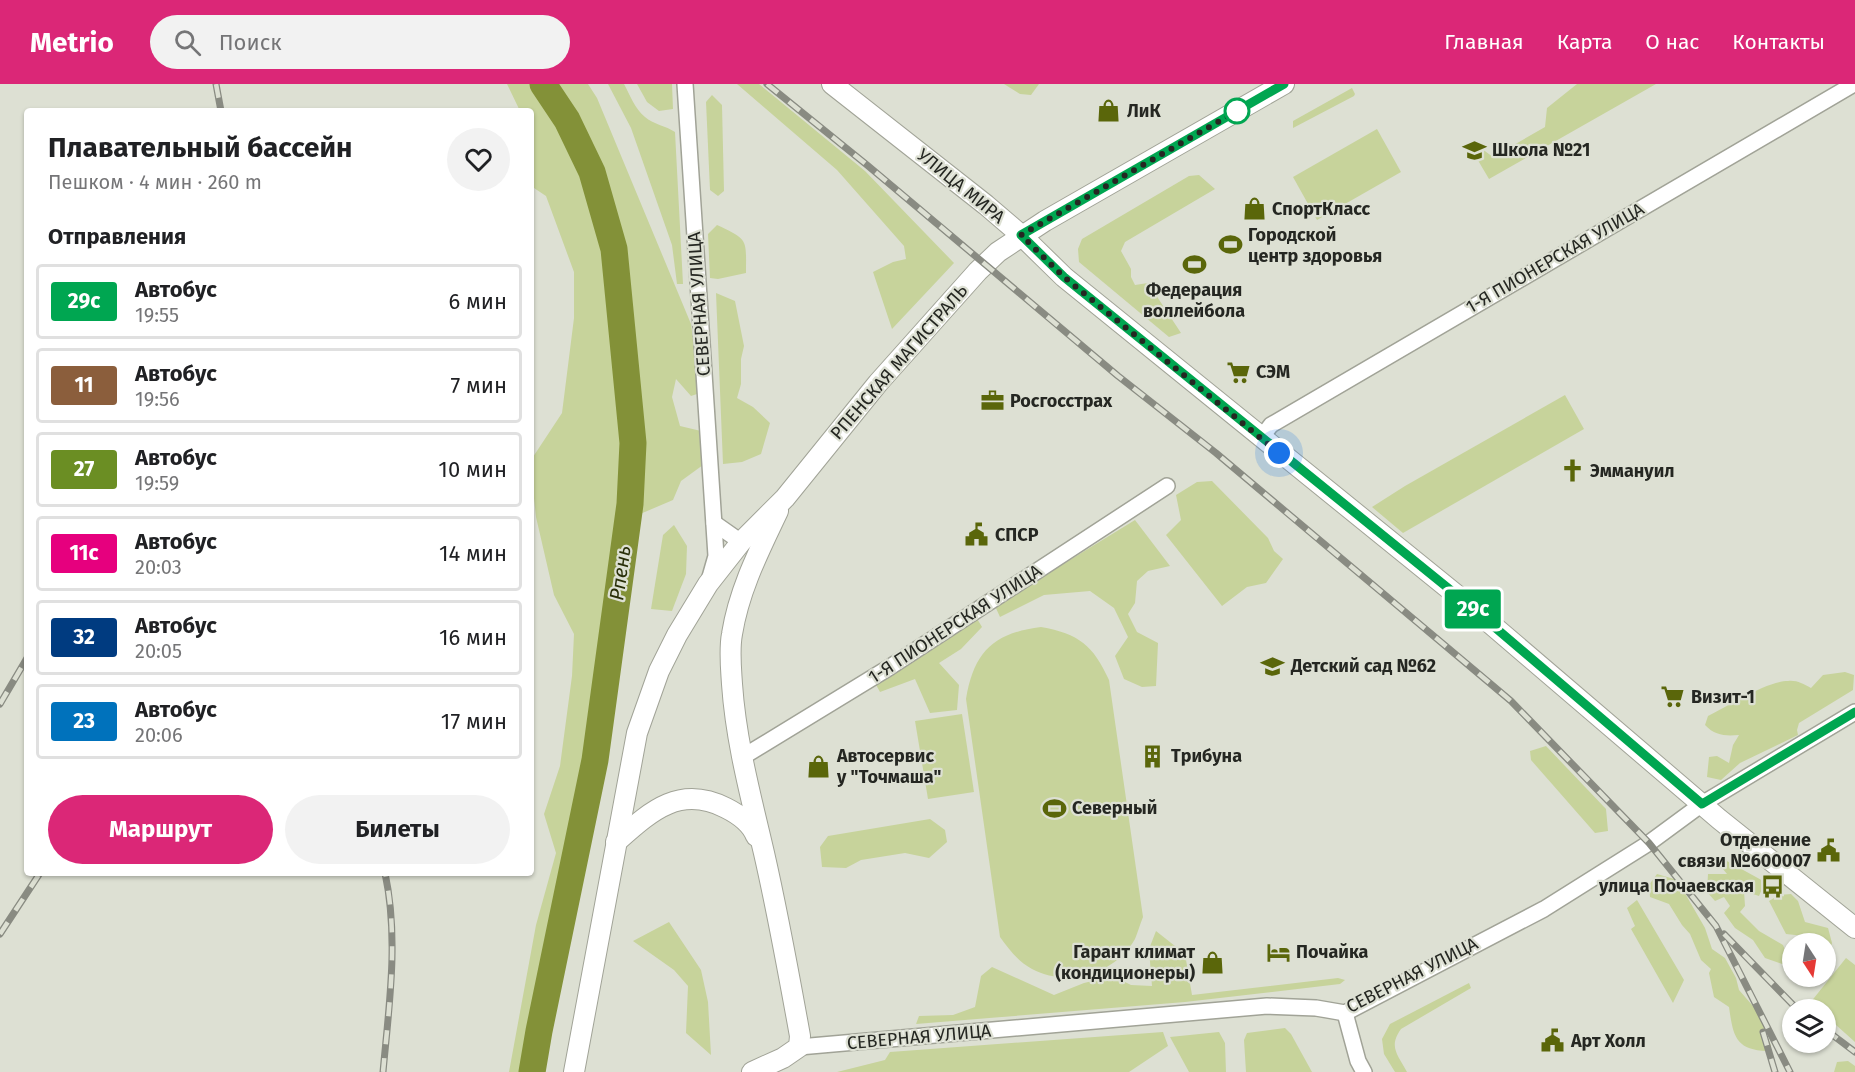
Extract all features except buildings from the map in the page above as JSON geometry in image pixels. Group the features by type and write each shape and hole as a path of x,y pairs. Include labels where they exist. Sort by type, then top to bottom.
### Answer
{"main road":[{"name":"УЛИЦА МИРА","path":"832,84 1021,235 1284,84"},
{"path":"1021,235 1064,277 1464,601 1702,804 1855,928"},
{"name":"РПЕНСКАЯ МАГИСТРАЛЬ","path":"574,1072 638,733 659,671 677,635 708,584 741,542 785,498 878,383 978,271 1021,235"},
{"name":"РПЕНСКАЯ МАГИСТРАЛЬ","path":"785,498 751,569 739,603 731,635 731,659 734,715 741,758 783,936 800,1036 799,1047"},
{"name":"РПЕНСКАЯ МАГИСТРАЛЬ","path":"616,842 644,818 668,803 687,798 706,799 740,816 754,831 764,855"},
{"name":"РПЕНСКАЯ МАГИСТРАЛЬ","path":"577,1047 584,1072"},
{"path":"752,1072 783,1058 799,1047"}],"street":[{"name":"СЕВЕРНАЯ УЛИЦА","path":"685,84 716,556 708,584"},
{"name":"1-Я ПИОНЕРСКАЯ УЛИЦА","path":"1261,438 1271,425 1854,84"},
{"name":"1-Я ПИОНЕРСКАЯ УЛИЦА","path":"741,758 890,668 1167,486"},
{"path":"714,523 741,542"},
{"name":"СЕВЕРНАЯ УЛИЦА","path":"799,1047 1267,1006 1316,1008 1345,1013 1544,909 1649,843 1702,804 1855,712"},
{"path":"1345,1013 1358,1061 1364,1072"}],"green space":[{"path":"507,84 588,84 597,98 691,324 700,393 691,396 676,379 672,397 680,426 701,431 703,465 681,481 673,500 619,523 615,587 600,663 586,771 564,871 527,1072 509,1072 536,925 556,853 544,814 560,766 572,676 574,634 554,595 536,517 534,455 562,413 574,318 574,272 546,196 534,188 534,108 519,108"},
{"path":"608,84 624,84 641,114 675,132 683,284 677,284 672,245 631,128"},
{"path":"637,84 672,84 673,109 659,111 647,102"},
{"path":"737,84 759,84 865,171 954,263 892,329 873,272 893,262 906,259 904,246 837,170"},
{"path":"1004,84 1039,84 1031,95 1020,94"},
{"path":"1577,84 1656,84 1489,179 1476,157 1478,146 1493,157 1545,127 1547,108"},
{"path":"1352,88 1354,96 1293,128 1293,121"},
{"path":"712,95 722,105 724,191 718,196 710,190 706,102"},
{"path":"1377,129 1401,172 1317,220 1293,177"},
{"path":"1199,175 1215,189 1125,242 1121,251 1131,269 1131,277 1135,285 1148,283 1181,333 1169,337 1079,262 1078,249 1082,239 1189,176"},
{"path":"717,225 735,234 744,242 746,273 718,279 710,278 708,234"},
{"path":"716,293 735,301 744,346 741,359 741,384 737,398 753,407 770,423 761,454 742,462 723,464"},
{"path":"1565,395 1584,429 1403,533 1372,507 1405,486"},
{"path":"1212,481 1268,538 1274,551 1283,559 1266,583 1247,587 1222,606 1166,535 1181,520 1176,495 1197,482"},
{"path":"1135,520 1170,566 1148,571 1137,581 1135,603 1128,614 1137,632 1158,643 1156,686 1142,687 1124,679 1115,656 1128,637 1114,608 1090,591 1044,595 1000,617 995,606"},
{"path":"674,525 687,546 686,574 672,611 651,609 663,535"},
{"path":"976,617 982,627 961,649 939,663 959,685 957,710 930,713 915,679 880,692 874,681"},
{"name":"Северный","path":"1041,627 1065,633 1083,643 1097,658 1109,680 1143,917 1135,939 1116,961 1103,969 1075,977 1046,975 1032,969 1010,951 1000,937 966,699 974,669 988,648 1010,634"},
{"path":"1845,672 1854,675 1853,690 1799,723 1798,735 1740,763 1721,780 1707,777 1709,757 1717,756 1729,763 1733,745 1739,735 1725,735 1713,731 1705,725 1708,716 1769,685 1791,681 1811,688 1823,675"},
{"path":"962,714 974,792 928,799 915,721"},
{"path":"1546,746 1606,809 1608,831 1595,833 1531,760 1530,751"},
{"path":"930,819 945,830 947,842 929,858 905,853 861,860 846,868 822,867 820,847 828,836"},
{"path":"1716,855 1765,882 1759,896 1744,891 1745,906 1740,912 1759,931 1782,944 1782,964 1765,958 1753,940 1735,928 1724,913 1730,906 1724,897 1715,901 1707,892 1708,874 1727,874 1718,863"},
{"path":"1657,874 1674,879 1679,883 1705,928 1712,949 1725,958 1736,978 1739,990 1759,1013 1771,1046 1767,1051 1748,1048 1734,1033 1729,1007 1714,997 1709,973 1711,969 1701,960 1690,934 1669,904 1650,897 1649,885"},
{"path":"1791,894 1798,901 1805,922 1828,928 1829,933 1785,933 1769,901 1779,895"},
{"path":"1637,900 1684,980 1673,1003 1631,929 1635,926 1627,908"},
{"path":"669,922 701,970 708,1002 711,1055 686,1033 688,986 674,970 633,941"},
{"path":"1156,931 1185,954 1192,995 1338,978 1345,980 1340,984 1185,1002 916,1024 919,1016 953,1015 975,1007 981,976 992,967 1054,995 1084,983 1113,976 1131,985 1152,986 1149,949"},
{"path":"1846,958 1855,965 1855,1042 1836,1025 1836,999 1813,999 1823,987 1836,987 1836,970"},
{"path":"1469,983 1471,988 1401,1029 1395,1046 1407,1072 1395,1072 1384,1054 1382,1039 1390,1024"},
{"path":"1285,1028 1291,1034 1312,1072 1246,1072 1244,1040 1247,1033"},
{"path":"1163,1032 1168,1046 1129,1072 837,1072 885,1060 890,1052"},
{"path":"1219,1032 1225,1043 1226,1072 1189,1072 1170,1037"},
{"path":"1848,1061 1855,1066 1855,1072 1834,1072 1837,1062"}],"waterway":[{"name":"Рпень","path":"532,1072 595,760 630,504 633,443 614,249 592,172 567,120 543,84"}],"railway":[{"path":"216,84 220,108"},
{"path":"767,84 1118,376 1216,453 1511,701 1649,843 1716,926 1790,1072"},
{"path":"0,704 24,663"},
{"path":"0,934 38,876"},
{"path":"383,1072 392,972 391,922 385,876"},
{"path":"1724,934 1787,999"},
{"path":"1763,1032 1775,1072"},
{"path":"1836,1038 1855,1052"}],"bus line":[{"name":"29с","path":"1284,84 1021,235 1064,277 1464,601 1702,804 1855,712"}],"place":[{"name":"ЛиК","path":"1109,111"},
{"name":"Школа №21","path":"1474,150"},
{"name":"СпортКласс","path":"1254,209"},
{"name":"Городской центр здоровья","path":"1230,245"},
{"name":"Федерация воллейбола","path":"1194,264"},
{"name":"СЭМ","path":"1238,372"},
{"name":"Росгосстрах","path":"992,401"},
{"name":"Эммануил","path":"1572,471"},
{"name":"СПСР","path":"977,535"},
{"name":"Детский сад №62","path":"1273,666"},
{"name":"Визит-1","path":"1673,697"},
{"name":"Трибуна","path":"1153,756"},
{"name":"Автосервис у \"Точмаша\"","path":"819,766"},
{"name":"Северный","path":"1054,808"},
{"name":"Отделение связи №600007","path":"1829,850"},
{"name":"улица Почаевская","path":"1772,886"},
{"name":"Почайка","path":"1278,952"},
{"name":"Гарант климат (кондиционеры)","path":"1213,962"},
{"name":"Арт Холл","path":"1553,1041"}],"route":[{"path":"1237,111 1021,235 1064,277 1279,453"}]}
